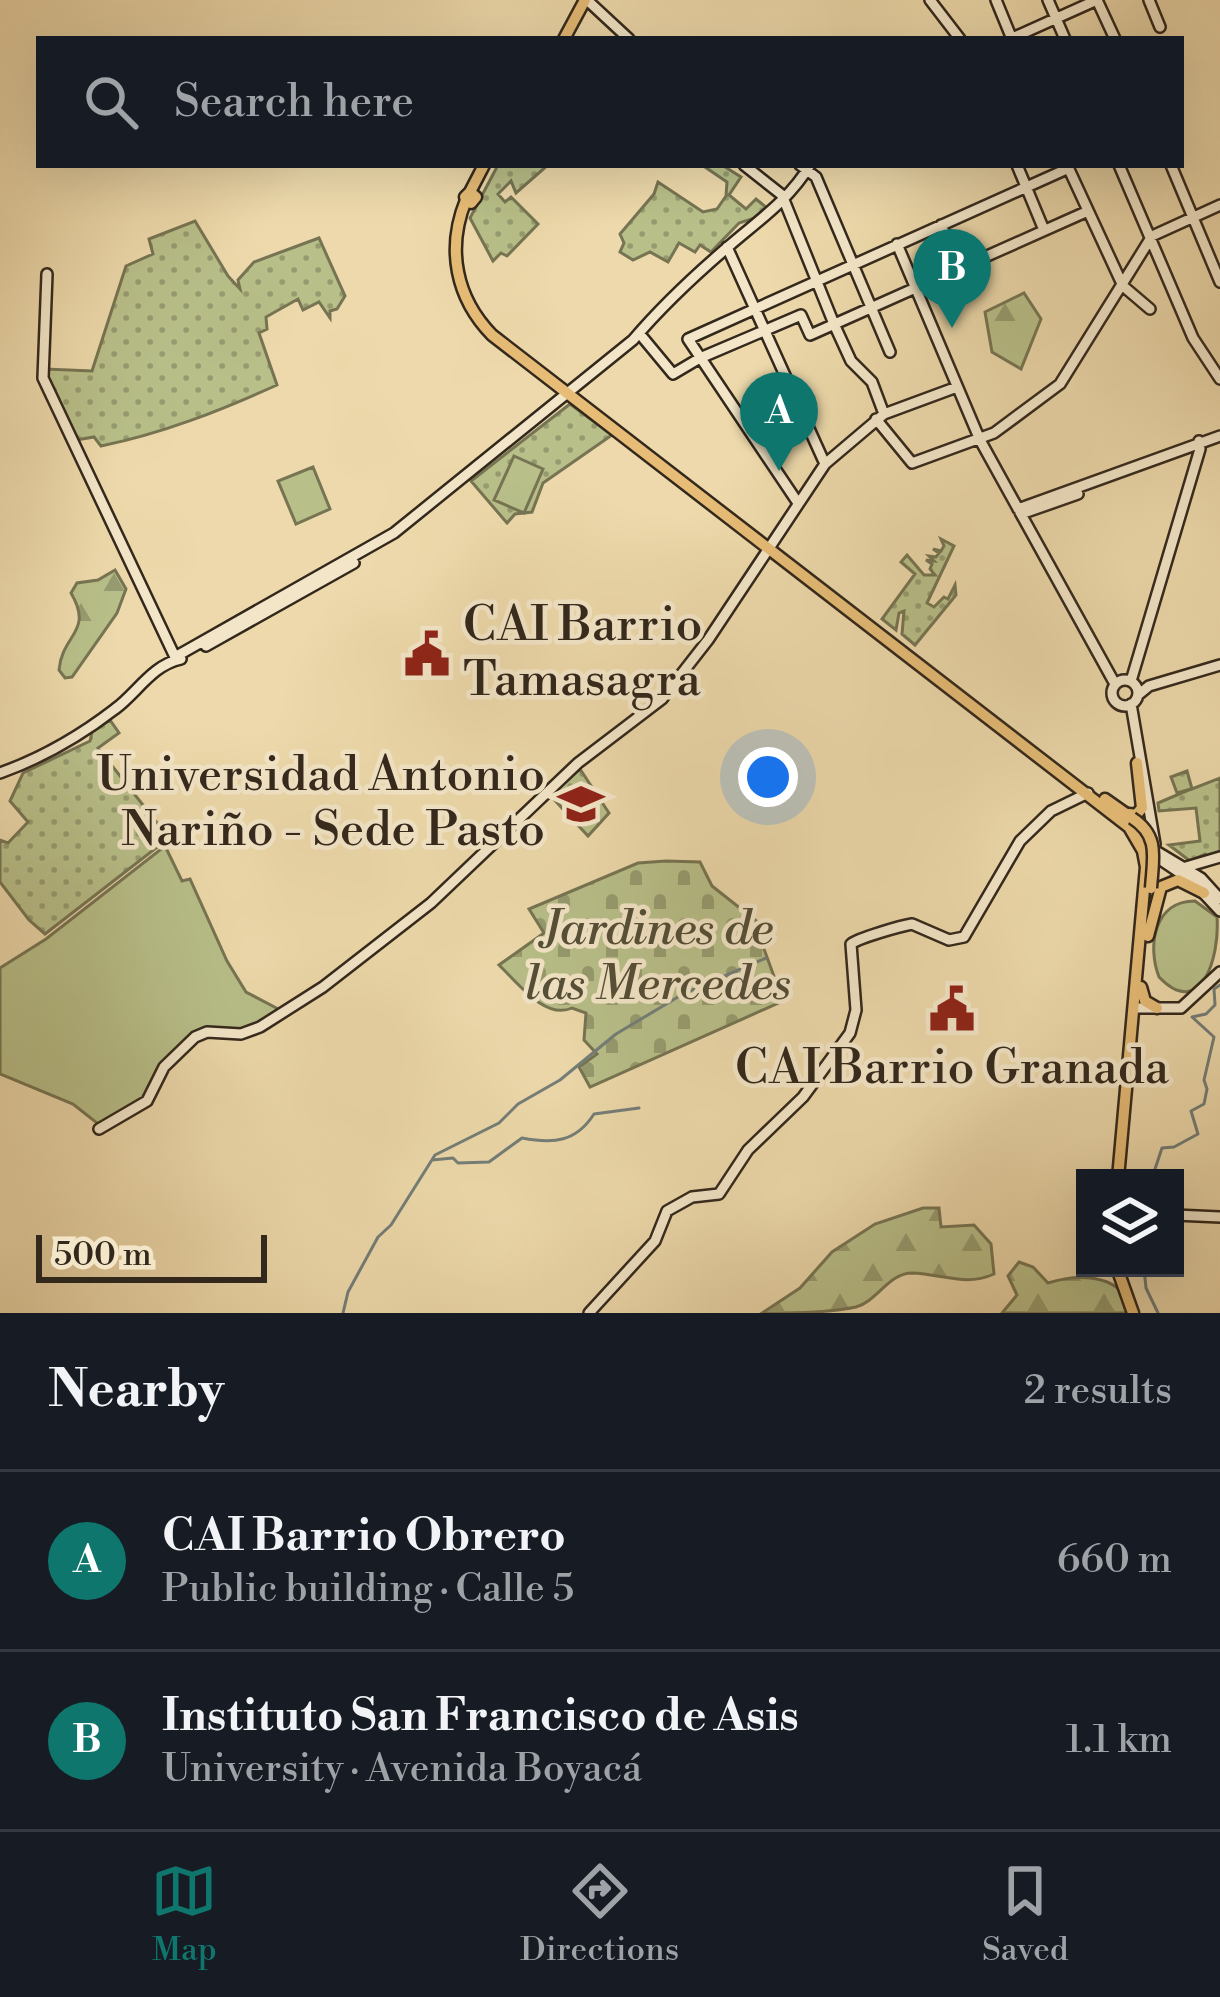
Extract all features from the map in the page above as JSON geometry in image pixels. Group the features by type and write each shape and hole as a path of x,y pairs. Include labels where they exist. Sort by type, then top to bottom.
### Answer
{"main road":[{"path":"563,36 584,0"},
{"path":"485,168 470,197 455,253 467,303 493,335 1086,793 1149,831 1155,854 1148,935"},
{"path":"1128,819 1142,808 1140,765"},
{"path":"1121,1169 1146,867 1128,819"},
{"path":"1137,1008 1161,886 1178,880 1204,892"},
{"path":"1141,987 1145,1001 1157,1008"},
{"path":"1120,1277 1133,1313"}],"street":[{"path":"584,0 626,36"},
{"path":"930,0 958,36"},
{"path":"996,0 1007,36"},
{"path":"1048,0 1064,36"},
{"path":"1055,17 1087,0"},
{"path":"1012,36 1097,0 1114,36"},
{"path":"1149,0 1160,26"},
{"path":"748,168 777,189 784,201 851,361 872,382 880,417 912,463 981,439 1060,384 1153,236 1220,206"},
{"path":"0,773 73,739 173,660 248,624 397,538 641,334 649,319 784,201 805,168"},
{"path":"807,168 816,177 890,352"},
{"path":"1018,168 1044,230"},
{"path":"798,503 688,339 1064,168"},
{"path":"1069,168 1123,286 1150,309"},
{"path":"1120,168 1193,338 1220,380"},
{"path":"1172,168 1220,282"},
{"path":"641,334 674,374 801,315 810,335 1088,211"},
{"path":"941,225 961,270"},
{"path":"897,244 981,439 1127,689"},
{"path":"727,248 825,464"},
{"path":"47,274 41,379 173,660"},
{"path":"916,289 981,439"},
{"path":"99,1129 147,1101 164,1067 195,1037 207,1032 241,1034 260,1027 323,987 431,903 578,763 659,703 708,640 825,464 880,417 957,387"},
{"path":"1021,511 1220,438"},
{"path":"1152,830 1127,689 1199,446"},
{"path":"1127,689 1220,663"},
{"path":"1140,765 1155,854 1140,948"},
{"path":"1140,765 1162,844 1220,904"},
{"path":"590,1313 655,1241 665,1213 692,1198 719,1194 748,1150 803,1096 844,1044 856,1010 851,944 907,925 922,926 949,941 970,931 1001,871 1030,830 1086,793 1153,848 1192,871"},
{"path":"1128,819 1157,860 1220,904"},
{"path":"1155,854 1204,886 1220,904"},
{"path":"1192,871 1220,858"},
{"path":"1137,1008 1181,1008 1220,972"},
{"path":"1184,1215 1220,1217"}],"green space":[{"path":"496,168 545,168 516,193 511,181 498,194 505,202 511,197 538,224 507,256 501,253 493,261 470,218"},
{"path":"706,168 727,168 741,177 729,195 746,209 756,199 767,208 758,217 739,223 711,252 700,245 695,252 679,243 668,262 650,252 633,260 620,252 624,243 620,234 654,194 658,182 703,212 717,209 726,196 727,182"},
{"path":"195,221 240,289 238,280 254,262 319,238 345,296 330,311 330,318 319,302 303,310 298,299 266,317 267,329 259,333 277,385 147,435 101,446 94,437 76,440 47,382 46,369 92,371 126,266 153,254 149,239"},
{"path":"1024,293 1041,319 1021,369 992,352 985,312"},
{"path":"570,404 612,435 543,483 532,512 515,514 507,523 471,481"},
{"path":"514,456 543,469 524,513 494,500"},
{"path":"313,467 330,509 296,524 278,481"},
{"path":"941,539 954,546 927,603 934,607 944,597 948,599 955,585 956,595 915,645 902,634 904,611 899,613 896,630 882,619 915,574 901,562 907,555 924,575 935,575 926,560 934,561 929,556 939,553 933,549 941,551"},
{"path":"115,570 126,589 117,613 72,677 65,678 59,670 61,658 79,616 71,593 77,583 98,580"},
{"path":"110,720 119,733 98,748 169,838 45,934 0,882 0,840 8,843 28,822 10,801 23,773 90,741 92,732"},
{"name":"Universidad Antonio Nariño - Sede Pasto","path":"580,769 609,813 588,836 550,795"},
{"path":"1187,771 1192,789 1220,778 1220,854 1209,859 1205,854 1190,861 1169,845 1200,841 1196,808 1159,811 1158,803 1191,789 1177,793 1171,777"},
{"path":"165,846 182,881 190,879 246,992 284,1012 249,1033 207,1032 164,1067 150,1097 102,1127 73,1104 0,1074 0,968 46,939"},
{"name":"Jardines de las Mercedes","path":"700,862 712,886 760,924 770,925 764,949 783,1001 590,1087 579,1067 597,1054 584,1040 586,1013 542,1004 499,965 544,933 529,909 638,863"},
{"path":"1195,901 1217,917 1217,933 1205,978 1186,992 1159,977 1154,939 1170,909"},
{"path":"923,1208 939,1208 941,1227 974,1225 991,1244 994,1274 963,1280 904,1274 856,1307 762,1313 800,1288 832,1252 875,1224"},
{"path":"1019,1262 1033,1267 1048,1283 1071,1278 1105,1281 1124,1294 1130,1304 1127,1313 1002,1313 1017,1295 1008,1276"}],"waterway":[{"path":"343,1313 348,1292 378,1237 391,1225 435,1155 499,1123 518,1104 560,1080 616,1034 683,994 766,958"},
{"path":"1155,1169 1162,1148 1198,1134 1191,1111 1204,1104 1214,1037 1192,1017 1206,1014 1215,1005 1214,989 1220,985"},
{"path":"432,1160 489,1162 522,1138 563,1139 580,1130 594,1114 639,1108"},
{"path":"1145,1277 1158,1313"}],"place":[{"name":"Instituto San Francisco de Asis","path":"952,328"},
{"name":"CAI Barrio Obrero","path":"779,471"},
{"name":"CAI Barrio Tamasagra","path":"427,654"},
{"name":"Universidad Antonio Nariño - Sede Pasto","path":"581,804"},
{"name":"CAI Barrio Granada","path":"952,1009"}]}
